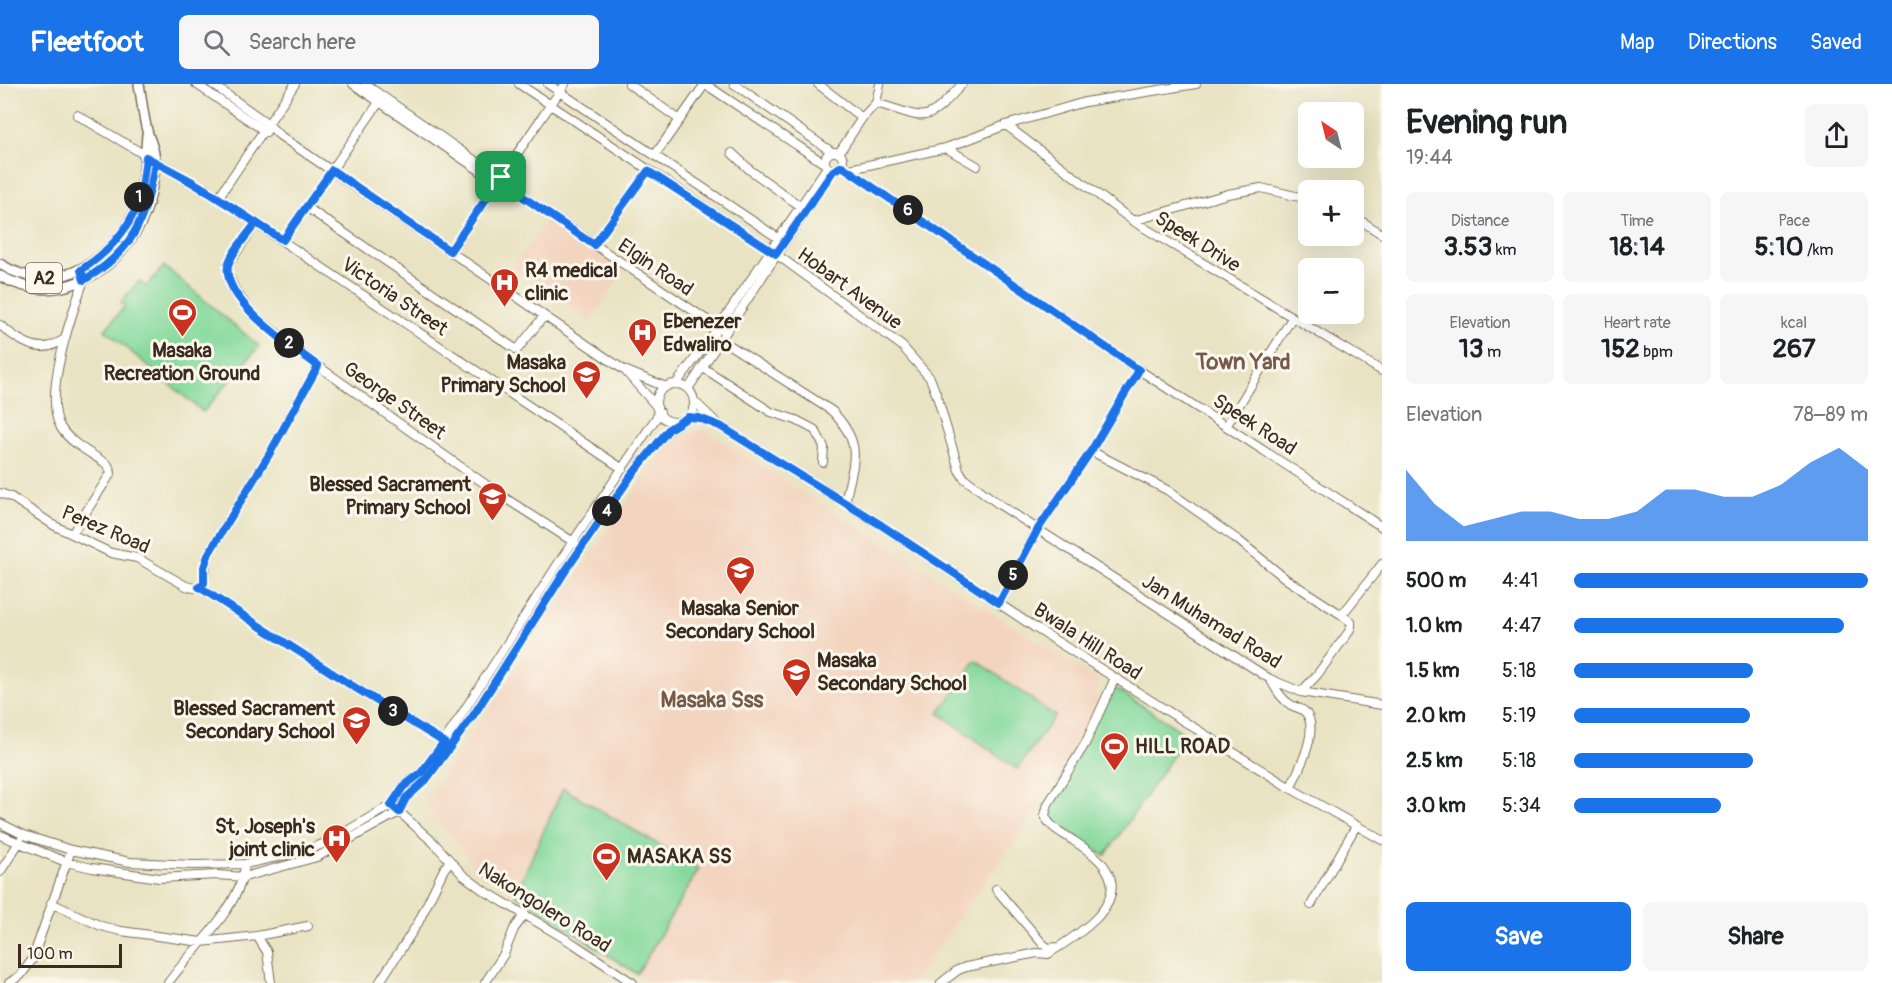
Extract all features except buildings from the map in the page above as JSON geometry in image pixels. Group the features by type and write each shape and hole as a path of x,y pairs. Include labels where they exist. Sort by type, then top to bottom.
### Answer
{"main road":[{"name":"A2","path":"0,276 28,288 46,289 66,286 82,275 107,264 122,249 139,226 151,193 155,162 139,84"},
{"name":"A2","path":"0,264 21,274 40,279 82,275 130,220 140,197 148,132"},
{"path":"130,220 139,226"}],"street":[{"path":"196,84 262,131 279,135"},
{"path":"212,84 267,123 279,135 624,370 666,387"},
{"path":"218,198 295,84"},
{"name":"Elgin Road","path":"353,84 499,180"},
{"name":"Elgin Road","path":"365,84 510,188 722,330"},
{"name":"Hobart Avenue","path":"519,84 773,252 902,346 930,378 958,471 1000,505 1038,529"},
{"name":"Hobart Avenue","path":"548,84 781,240"},
{"path":"450,251 565,84"},
{"path":"629,84 680,120"},
{"path":"655,155 705,84 828,167 846,168 946,148 1006,125 1085,102 1196,84"},
{"path":"734,84 836,153 843,159 846,168"},
{"path":"818,84 862,118"},
{"path":"0,823 24,835 71,850 130,862 193,866 245,864 315,847 330,841 391,805 403,787 421,773 444,742 623,469 659,410 658,395 666,387 676,384 722,330 828,167 826,156 836,153 876,102 880,84"},
{"path":"876,102 918,116 929,115 940,109 962,84"},
{"path":"283,240 380,101"},
{"name":"Victoria Street","path":"76,115 218,198 283,240 623,469"},
{"name":"Speek Drive","path":"1006,125 1133,221 1382,371"},
{"path":"946,148 977,166"},
{"path":"732,153 750,170 800,206"},
{"path":"781,240 800,206 828,167"},
{"name":"Speek Road","path":"846,168 1139,370 1382,527"},
{"path":"594,245 648,171"},
{"path":"1133,221 1228,194 1261,188 1298,197"},
{"path":"306,207 517,350 544,316"},
{"name":"George Street","path":"256,223 228,265 228,274 234,288 252,314 318,366 505,498 582,547"},
{"path":"1364,223 1382,234"},
{"path":"72,534 111,473 108,465 67,435 56,417 54,406 64,340 82,275"},
{"path":"1227,425 1292,318"},
{"path":"0,325 19,340 33,345 48,347 64,340"},
{"path":"688,389 720,339 722,330"},
{"path":"720,339 832,411 844,424 853,441 854,463 845,503"},
{"path":"199,587 204,583 204,567 209,553 270,453 318,366"},
{"path":"702,367 771,412 796,420 815,430 824,447 823,462"},
{"path":"624,370 663,417 669,421 699,418 720,426"},
{"path":"999,603 1038,529 1091,451 1139,370"},
{"path":"0,835 66,862 92,868 159,878 217,875 244,877 317,857 399,812 406,798 426,780 475,713 582,547 631,476 669,429 685,419 693,409 694,401 688,389 676,384"},
{"name":"Bwala Hill Road","path":"694,401 720,426 845,503 1290,788 1382,840"},
{"path":"1091,451 1167,490 1238,540 1286,579 1342,615 1351,624 1349,632 1317,675 1301,692"},
{"name":"Perez Road","path":"0,493 11,497 41,518 111,553 137,558 186,586 199,587 444,742"},
{"name":"Jan Muhamad Road","path":"1038,529 1270,679 1301,692 1382,705"},
{"path":"1342,615 1382,564"},
{"path":"941,983 962,968 1037,953 1047,954 1098,918 1110,898 1111,885 1105,866 1049,823 1045,811 1086,744 1115,678"},
{"path":"1270,679 1283,698 1306,714 1310,726 1309,740 1302,762 1290,788"},
{"name":"Nakongolero Road","path":"391,805 435,843 463,875 483,890 633,983"},
{"path":"1311,905 1356,826"},
{"path":"0,872 24,835"},
{"path":"9,983 28,967 71,850"},
{"path":"379,983 418,922 450,861"},
{"path":"168,983 220,921 244,877 245,864"},
{"path":"996,889 1042,943 1048,948 1059,946"},
{"path":"51,903 102,926 121,931 201,942 257,936 308,926"},
{"path":"485,983 504,954 514,929 525,914"},
{"path":"257,936 267,952 271,983"}],"shaded area":[{"path":"547,219 624,271 590,321 513,268"},
{"name":"Masaka Secondary School","path":"703,429 1098,680 1096,714 1085,739 1027,824 912,983 651,983 478,871 425,803 670,438"}],"green space":[{"name":"Masaka Recreation Ground","path":"164,266 259,346 203,412 105,330 125,306 121,302 139,281 146,287"},
{"path":"976,660 1055,716 1017,769 939,713"},
{"name":"HILL ROAD","path":"1112,686 1187,735 1105,856 1046,818 1047,807"},
{"name":"MASAKA SS","path":"563,788 699,869 637,974 515,895"}],"place":[{"name":"R4 medical clinic","path":"504,308"},
{"name":"Masaka Recreation Ground","path":"182,338"},
{"name":"Ebenezer Edwaliro","path":"642,358"},
{"name":"Masaka Primary School","path":"587,400"},
{"name":"Blessed Sacrament Primary School","path":"492,522"},
{"name":"Masaka Senior Secondary School","path":"740,596"},
{"name":"Masaka Secondary School","path":"796,698"},
{"name":"Blessed Sacrament Secondary School","path":"356,746"},
{"name":"HILL ROAD","path":"1114,772"},
{"name":"St, Joseph's joint clinic","path":"336,864"},
{"name":"MASAKA SS","path":"606,882"}],"district":[{"name":"Town Yard","path":"1243,361"},
{"name":"Masaka Sss","path":"712,699"}],"route":[{"path":"501,177 450,251 332,170 283,240 218,198 192,182 155,162 146,157 140,197 130,220 101,255 81,270 84,280 96,273 122,249 139,226 151,193 155,162 172,171 192,182 256,223 228,265 228,274 234,288 242,303 252,314 318,366 270,453 209,553 205,561 204,583 199,587 444,742 421,773 403,787 391,805 399,812 406,798 426,780 475,713 564,573 631,476 669,429 688,417 699,418 720,426 881,525 999,603 1038,529 1091,451 1139,370 850,169 842,166 833,171 776,254 648,171 594,245 510,188 501,177"}]}
